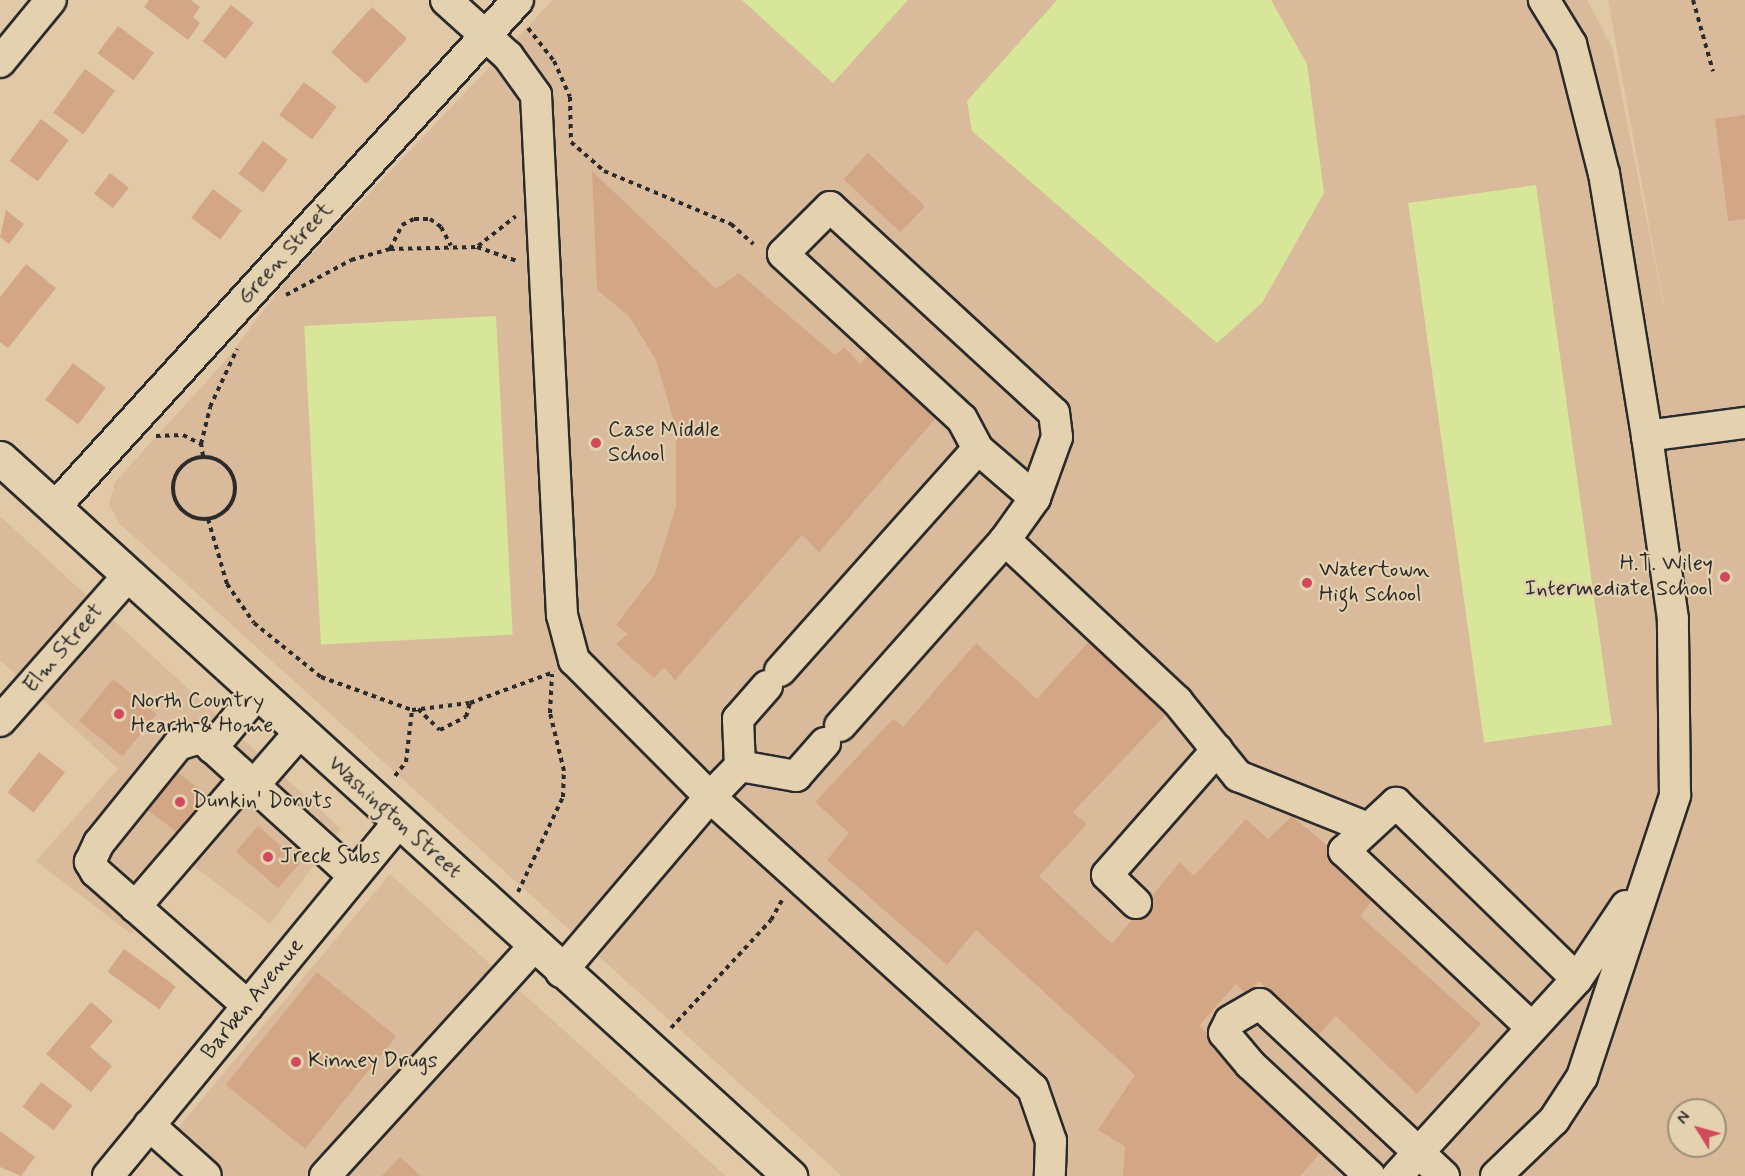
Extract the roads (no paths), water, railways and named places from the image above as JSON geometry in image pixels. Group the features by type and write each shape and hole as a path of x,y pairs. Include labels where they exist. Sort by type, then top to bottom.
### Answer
{"main road":[{"name":"Washington Street","path":"0,458 127,577 399,822 561,972 790,1176"}],"street":[{"path":"0,62 51,0"},
{"path":"446,0 486,34 536,95 543,189 563,667 1033,1089 1051,1141 1050,1176"},
{"path":"1496,1176 1554,1120 1582,1077 1646,876 1675,795 1673,619 1647,436 1604,174 1571,44 1544,0"},
{"name":"Green Street","path":"54,508 486,34 521,12"},
{"path":"740,766 796,776 1005,540 1035,498 1057,437 1054,413 830,207 783,254 962,419 978,449 1035,498"},
{"path":"1647,436 1745,423"},
{"path":"561,972 710,797 740,766 738,719 978,449"},
{"path":"1005,540 1178,701 1238,776 1368,828"},
{"name":"Elm Street","path":"0,721 127,577"},
{"path":"212,748 257,694"},
{"path":"135,907 250,782 300,732"},
{"path":"248,1006 96,872 92,853 178,745 196,739 212,748 353,875"},
{"path":"1137,903 1107,875 1217,750"},
{"path":"1531,1027 1344,851 1396,803 1577,980"},
{"name":"Barben Avenue","path":"108,1176 353,875 399,822"},
{"path":"1407,1165 1531,1027 1577,980 1646,876"},
{"path":"325,1176 534,946"},
{"path":"1370,1176 1250,1064 1224,1034 1230,1021 1260,1004 1407,1165 1444,1176"},
{"path":"149,1125 206,1176"}],"place":[{"name":"Case Middle School","path":"596,443"},
{"name":"H.T. Wiley Intermediate School","path":"1725,577"},
{"name":"Watertown High School","path":"1307,583"},
{"name":"North Country Hearth & Home","path":"119,714"},
{"name":"Dunkin' Donuts","path":"180,802"},
{"name":"Jreck Subs","path":"268,857"},
{"name":"Kinney Drugs","path":"296,1062"}]}
